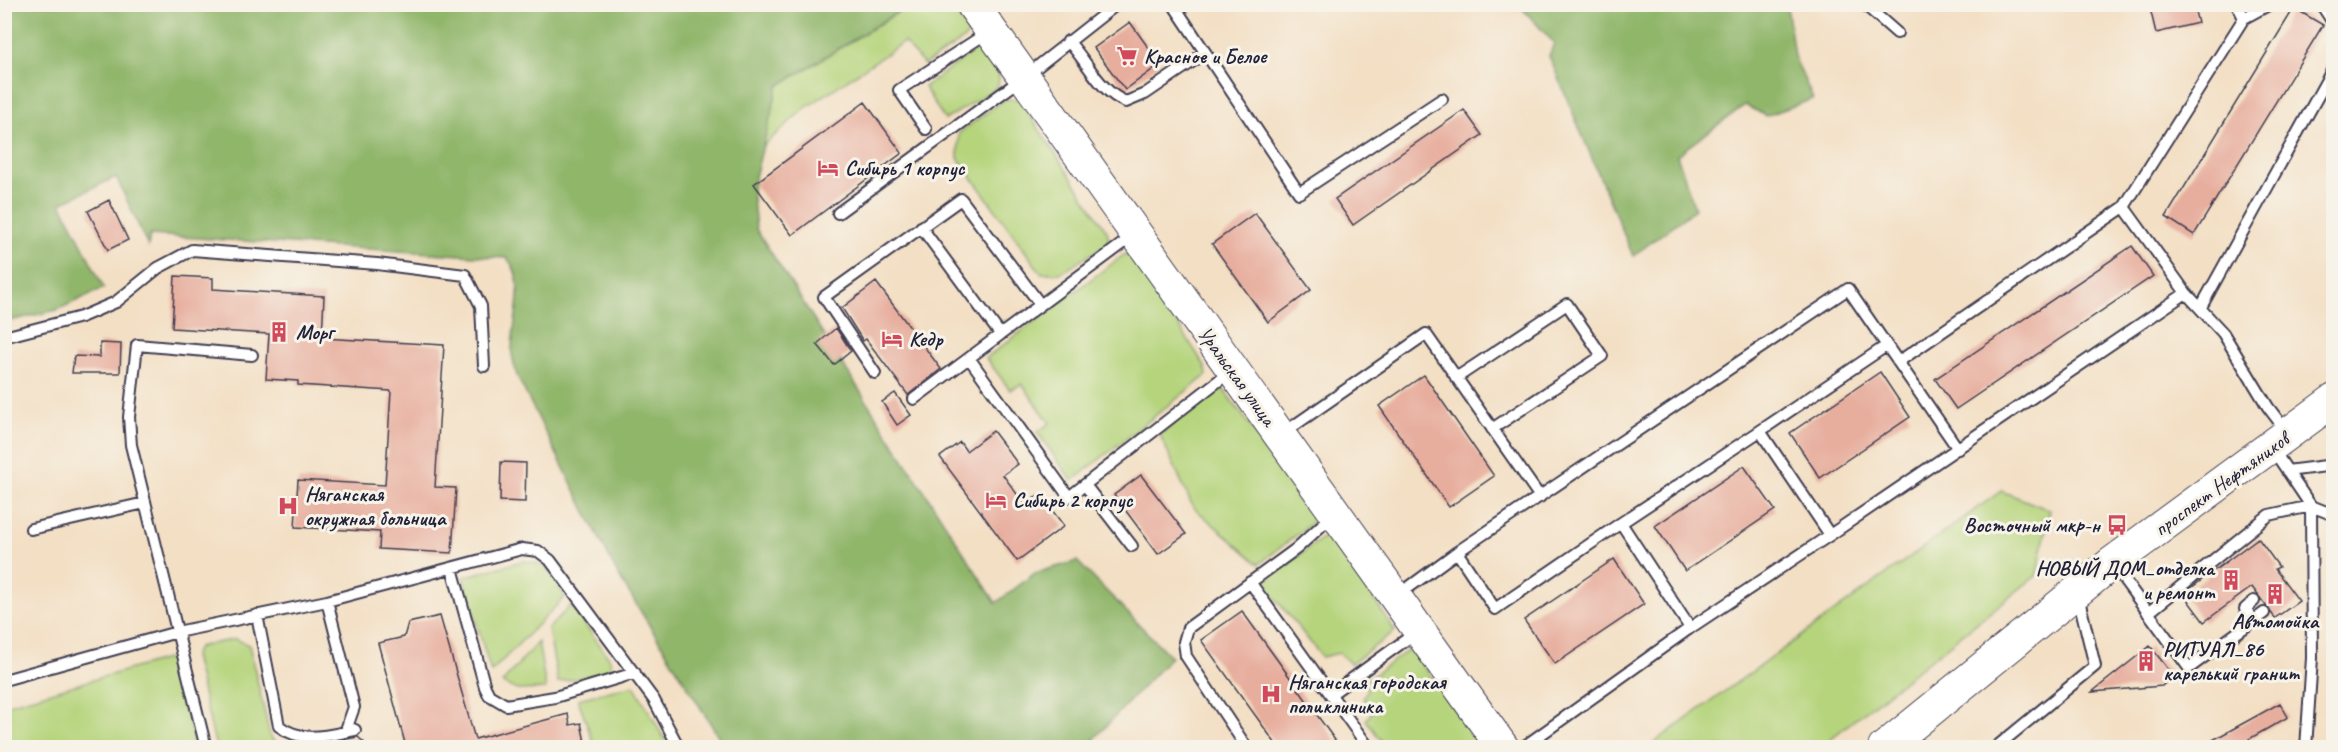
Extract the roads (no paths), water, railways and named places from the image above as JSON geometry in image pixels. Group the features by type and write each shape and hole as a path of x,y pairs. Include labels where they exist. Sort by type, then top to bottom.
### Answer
{"street":[{"name":"Уральская улица","path":"972,4 1503,747"},
{"name":"проспект Нефтяников","path":"1889,743 2112,563 2278,452 2334,400"}],"lane":[{"path":"837,213 1023,78 1117,4"},
{"path":"1173,4 1299,193 1442,99"},
{"path":"1864,4 1897,33"},
{"path":"2237,4 2244,18"},
{"path":"1898,362 2124,207 2244,18 2270,4"},
{"path":"2321,4 2334,24"},
{"path":"926,129 899,90 990,31"},
{"path":"1068,41 1111,96 1126,102 1145,94 1205,52"},
{"path":"2201,307 2334,67"},
{"path":"875,373 824,297 961,199 1040,304"},
{"path":"2124,207 2186,293 2223,333 2268,406 2278,452 2311,506 2312,658 2306,747"},
{"path":"921,227 999,334"},
{"path":"914,399 1136,234"},
{"path":"4,337 81,318 116,302 158,268 192,250 377,264 465,275 481,306 484,366"},
{"path":"1395,598 1457,552 1848,289 1958,449"},
{"path":"1522,747 1690,628 2186,293"},
{"path":"1456,378 1567,304 1602,356 1492,429"},
{"path":"1280,436 1426,334 1540,497"},
{"path":"206,747 131,445 130,426 137,345 252,355"},
{"path":"1457,552 1495,609 1886,346"},
{"path":"969,357 1069,497 1233,370"},
{"path":"1760,431 1830,535"},
{"path":"2278,452 2334,465"},
{"path":"1084,485 1132,546"},
{"path":"31,529 145,503"},
{"path":"2148,613 2270,515 2311,506 2334,515"},
{"path":"1246,747 1186,656 1184,642 1188,628 1296,549 1335,513"},
{"path":"1620,523 1690,628"},
{"path":"4,680 177,632 327,601 522,549 538,551 550,560 654,700 679,747"},
{"path":"2112,563 2189,668 2264,613"},
{"path":"452,568 485,687 489,695 506,705 555,697 635,673"},
{"path":"1250,582 1369,747"},
{"path":"1995,747 2095,666 2076,591"},
{"path":"257,615 279,726 305,738 355,730 347,727 354,707 327,601"},
{"path":"2254,601 2245,609 2254,620"},
{"path":"1331,694 1419,630"},
{"path":"1889,743 1927,747"}],"place":[{"name":"Красное и Белое","path":"1127,56"},
{"name":"Сибирь 1 корпус","path":"828,168"},
{"name":"Морг","path":"279,332"},
{"name":"Кедр","path":"892,339"},
{"name":"Сибирь 2 корпус","path":"996,500"},
{"name":"Няганская окружная больница","path":"288,506"},
{"name":"Восточный мкр-н","path":"2117,525"},
{"name":"НОВЫЙ ДОМ_отделка и ремонт","path":"2231,580"},
{"name":"Автомойка","path":"2275,594"},
{"name":"РИТУАЛ_86 карелький гранит","path":"2146,661"},
{"name":"Няганская городская поликлиника","path":"1271,694"}]}
